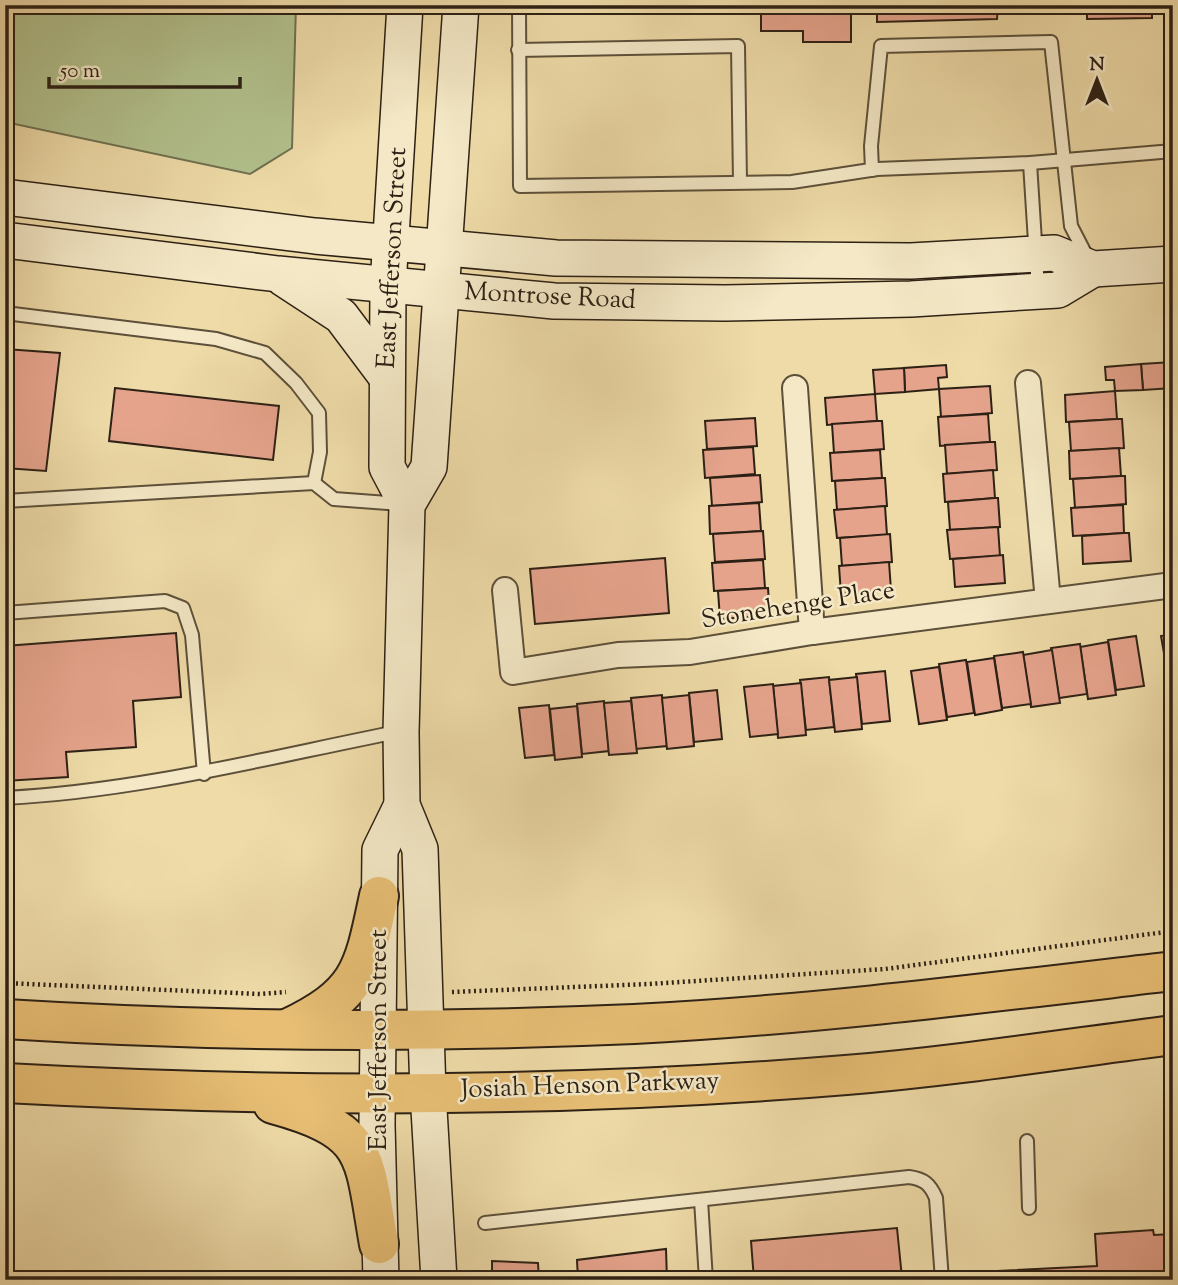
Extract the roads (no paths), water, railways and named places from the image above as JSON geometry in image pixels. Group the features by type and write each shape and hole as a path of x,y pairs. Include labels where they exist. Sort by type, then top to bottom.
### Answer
{"main road":[{"path":"285,1030 325,1011 346,993 369,943 379,896"},
{"path":"5,1019 285,1030 637,1023 839,1008 1173,971"},
{"name":"Josiah Henson Parkway","path":"5,1083 228,1091 377,1092 645,1087 847,1074 1173,1035"},
{"path":"228,1091 317,1117 345,1134 358,1151 365,1168 380,1262"}],"street":[{"name":"East Jefferson Street","path":"405,5 388,286 386,376 387,467 407,505"},
{"name":"East Jefferson Street","path":"439,1280 425,1029 420,849 402,805 401,732 407,505 429,467 439,292 452,170 461,5"},
{"name":"Montrose Road","path":"5,197 444,248 556,258 911,261 1054,253 1093,269 1173,264"},
{"name":"Montrose Road","path":"5,240 439,292 554,301 725,303 911,299 1058,290 1093,269"},
{"path":"278,274 341,316 386,376"},
{"path":"1028,383 1048,601"},
{"path":"795,388 812,632"},
{"name":"Stonehenge Place","path":"505,590 513,672 618,655 690,652 812,632 1173,585"},
{"name":"East Jefferson Street","path":"380,1262 377,1092 380,850 402,805"}],"lane":[{"path":"519,5 520,186 792,182 872,170 1064,161 1173,150"},
{"path":"872,170 871,146 881,46 1051,42 1071,226 1093,269"},
{"path":"519,50 738,46 740,182"},
{"path":"1030,163 1038,291"},
{"path":"5,313 216,339 265,353 296,383 319,413 320,452 314,483"},
{"path":"5,501 314,483 334,499 407,505"},
{"path":"5,613 164,601 183,608 192,635 204,774"},
{"path":"5,798 71,794 204,774 401,732"},
{"path":"1027,1141 1029,1208"},
{"path":"485,1223 921,1178 931,1186 936,1198 942,1280"},
{"path":"701,1200 706,1280"}]}
